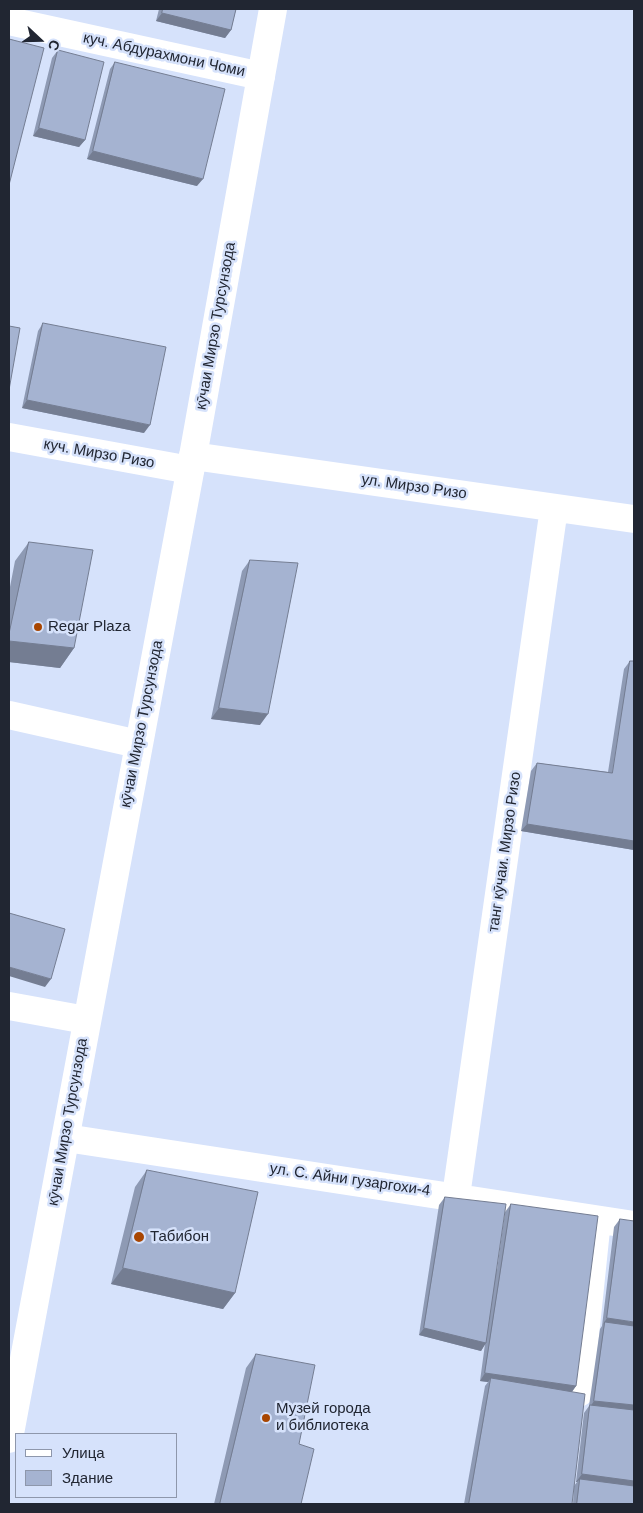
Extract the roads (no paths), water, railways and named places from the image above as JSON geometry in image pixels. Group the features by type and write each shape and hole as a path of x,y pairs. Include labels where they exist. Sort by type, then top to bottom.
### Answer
{"street":[{"name":"кӯчаи Мирзо Турсунзода","path":"9,1439 66,1138 86,1020 192,463 273,9"},
{"name":"куч. Абдурахмони Чоми","path":"9,21 261,76"},
{"name":"куч. Мирзо Ризо","path":"9,437 192,463"},
{"name":"ул. Мирзо Ризо","path":"192,463 634,519"},
{"name":"танг кӯчаи. Мирзо Ризо","path":"456,1196 554,508"},
{"path":"9,715 138,744"},
{"path":"9,1006 86,1020"},
{"name":"ул. С. Айни гузаргохи-4","path":"66,1138 456,1196 634,1225"},
{"path":"579,1393 597,1220"}],"place":[{"name":"Regar Plaza","path":"38,627"},
{"name":"Табибон","path":"139,1237"},
{"name":"Музей города и библиотека","path":"266,1418"}]}
